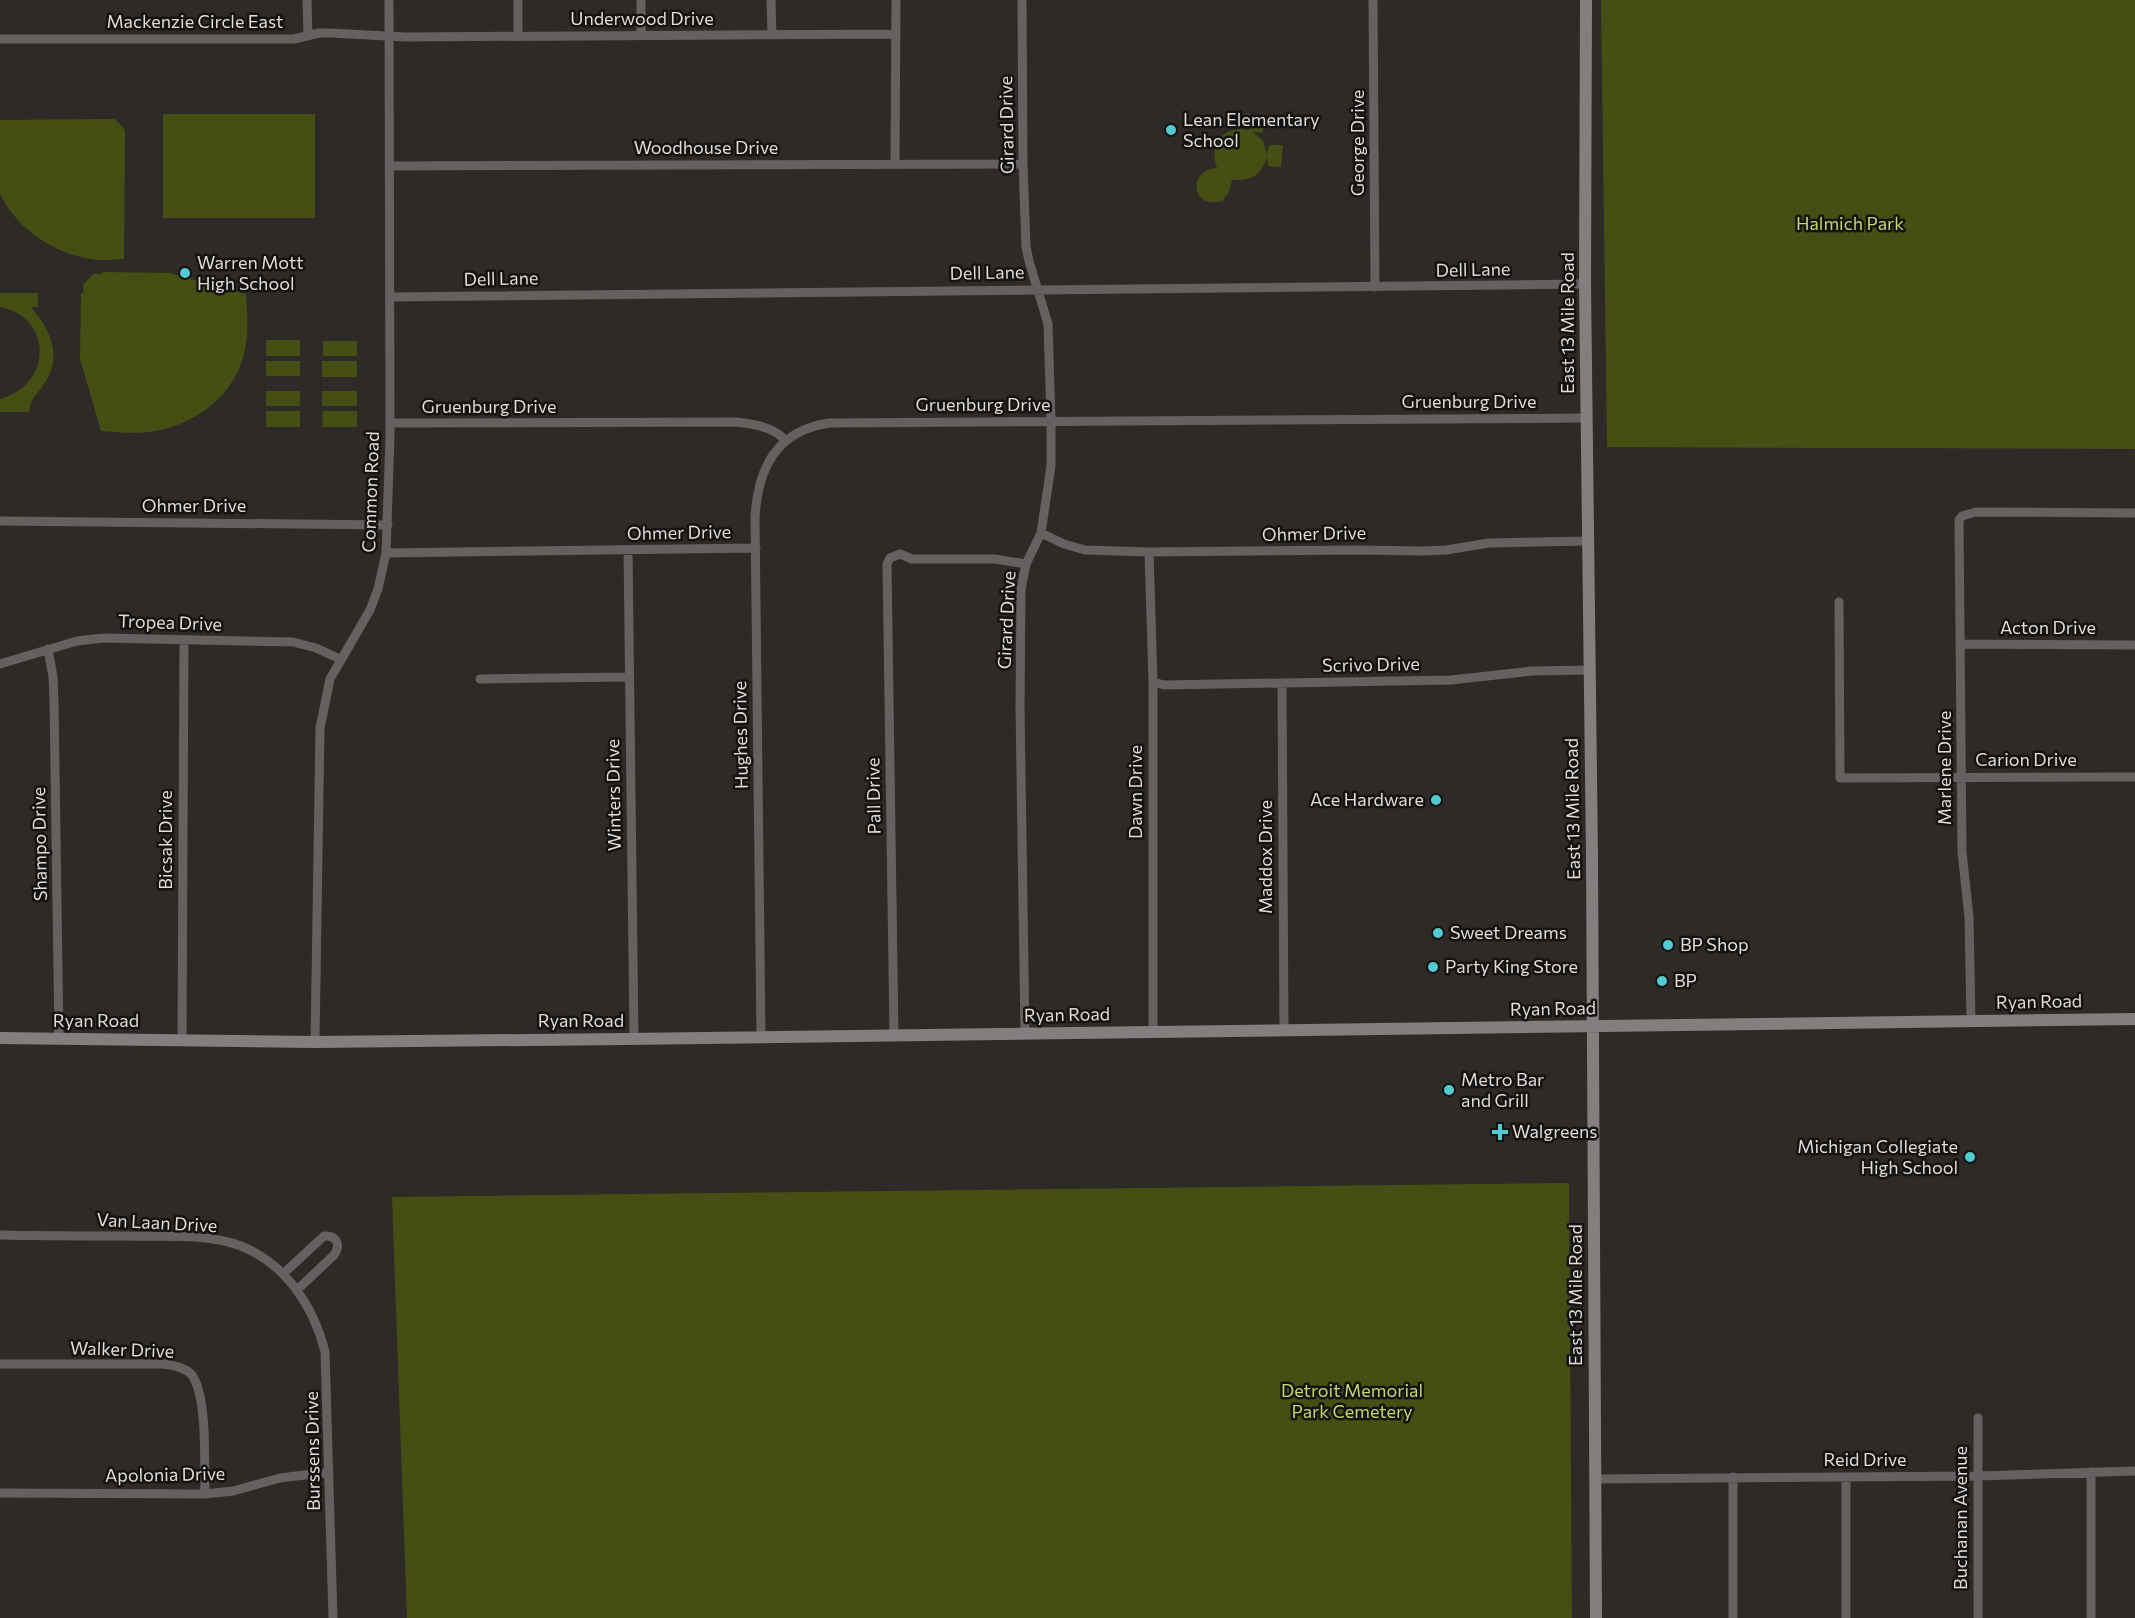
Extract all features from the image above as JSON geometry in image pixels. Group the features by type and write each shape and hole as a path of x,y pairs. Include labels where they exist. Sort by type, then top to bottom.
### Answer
{"main road":[{"name":"East 13 Mile Road","path":"1586,0 1585,284 1589,541 1596,1618"},
{"name":"Ryan Road","path":"0,1038 315,1042 2135,1019"}],"street":[{"path":"307,0 308,36"},
{"name":"Common Road","path":"315,1042 320,728 330,680 340,659 359,632 378,589 386,553 388,525 390,423 389,0"},
{"path":"518,0 518,36"},
{"path":"641,0 641,35"},
{"path":"771,0 772,34"},
{"path":"895,163 896,0"},
{"name":"Girard Drive","path":"1022,0 1026,247 1048,324 1051,421 1051,466 1041,533 1026,564 1022,589 1020,708 1025,1034"},
{"name":"George Drive","path":"1373,0 1375,287"},
{"name":"Mackenzie Circle East","path":"0,39 294,39 330,33 389,35"},
{"name":"Underwood Drive","path":"389,35 896,34"},
{"name":"Woodhouse Drive","path":"389,166 1023,164"},
{"name":"Dell Lane","path":"390,297 1585,284"},
{"name":"Gruenburg Drive","path":"390,423 736,422 764,427 785,440 814,425 829,423 1587,418"},
{"name":"Hughes Drive","path":"761,1037 757,494 772,456 785,440"},
{"name":"Marlene Drive","path":"1971,1021 1969,917 1962,852 1959,520 1962,516 1976,512 2135,513"},
{"name":"Ohmer Drive","path":"0,521 388,525"},
{"name":"Ohmer Drive","path":"1041,533 1064,544 1085,550 1149,552 1423,551 1499,543 1589,541"},
{"name":"Ohmer Drive","path":"386,553 756,548"},
{"name":"Winters Drive","path":"628,550 634,1039"},
{"name":"Dawn Drive","path":"1149,552 1153,682 1153,1032"},
{"name":"Pall Drive","path":"894,1035 887,564 890,558 900,554 912,559 995,559 1026,564"},
{"name":"Carion Drive","path":"1839,602 1840,778 2135,777"},
{"name":"Tropea Drive","path":"0,664 77,641 103,638 293,642 316,648 340,659"},
{"name":"Bicsak Drive","path":"182,1040 184,640"},
{"name":"Acton Drive","path":"1960,644 2135,645"},
{"name":"Shampo Drive","path":"48,649 54,699 59,1039"},
{"name":"Scrivo Drive","path":"1153,682 1164,685 1451,680 1522,671 1589,670"},
{"path":"480,679 628,677"},
{"name":"Maddox Drive","path":"1282,683 1284,1030"},
{"name":"Van Laan Drive","path":"0,1235 206,1238 242,1246 283,1274 297,1290"},
{"path":"283,1274 324,1236 336,1240 338,1250 297,1290"},
{"name":"Burssens Drive","path":"297,1290 311,1310 325,1352 333,1618"},
{"name":"Walker Drive","path":"0,1364 165,1364 186,1370 198,1386 202,1410 205,1494"},
{"name":"Buchanan Avenue","path":"1978,1418 1978,1618"},
{"name":"Reid Drive","path":"1595,1479 1977,1476 2135,1471"},
{"name":"Apolonia Drive","path":"0,1493 205,1494 233,1491 280,1478 329,1472"},
{"path":"2091,1472 2091,1618"},
{"path":"1733,1477 1733,1618"},
{"path":"1846,1477 1846,1618"}],"green space":[{"name":"Halmich Park","path":"1601,0 2135,0 2135,449 1607,447"},
{"path":"1246,113 1267,120 1262,133 1252,131 1263,141 1267,154 1269,145 1283,145 1281,167 1268,166 1267,157 1261,169 1254,176 1232,180 1229,192 1222,201 1204,200 1199,195 1197,181 1208,170 1217,168 1215,150 1220,137 1233,130 1250,130 1243,125"},
{"path":"163,114 315,114 315,218 163,218"},
{"path":"115,119 125,130 124,259 103,260 70,254 41,240 17,220 0,194 0,120"},
{"path":"103,272 170,273 246,294 247,335 240,366 233,381 210,406 181,424 164,429 136,433 101,431 80,359 83,285 93,274"},
{"path":"0,293 38,293 38,307 31,307 44,325 52,344 54,354 50,374 32,400 29,412 0,412 0,399 17,392 30,381 37,367 40,352 37,337 30,324 18,313 0,307"},
{"path":"266,340 300,340 300,356 266,356"},
{"path":"323,341 357,341 357,356 323,356"},
{"path":"266,361 300,361 300,376 266,376"},
{"path":"322,361 357,361 357,377 322,377"},
{"path":"266,391 300,391 300,406 266,406"},
{"path":"322,391 357,391 357,406 322,406"},
{"path":"266,411 300,411 300,427 266,427"},
{"path":"323,411 357,411 357,427 322,427"},
{"name":"Detroit Memorial Park Cemetery","path":"1569,1183 1572,1618 407,1618 392,1197"}],"place":[{"name":"Lean Elementary School","path":"1171,130"},
{"name":"Warren Mott High School","path":"185,273"},
{"name":"Ace Hardware","path":"1436,800"},
{"name":"Sweet Dreams","path":"1438,933"},
{"name":"BP Shop","path":"1668,945"},
{"name":"Party King Store","path":"1433,967"},
{"name":"BP","path":"1662,981"},
{"name":"Metro Bar and Grill","path":"1449,1090"},
{"name":"Walgreens","path":"1500,1132"},
{"name":"Michigan Collegiate High School","path":"1970,1157"}]}
